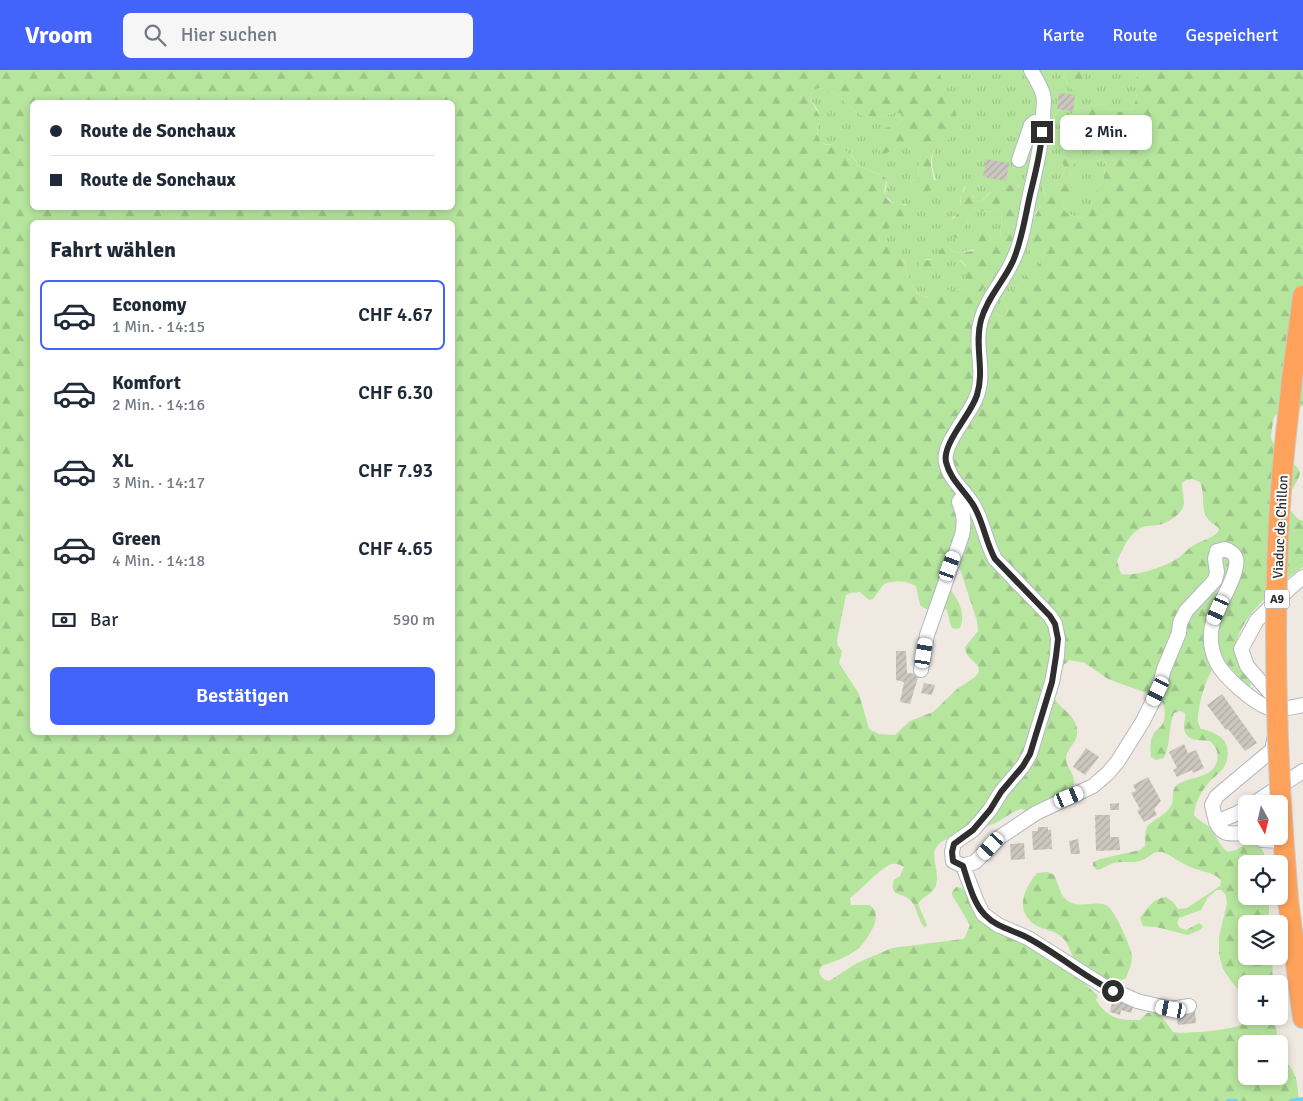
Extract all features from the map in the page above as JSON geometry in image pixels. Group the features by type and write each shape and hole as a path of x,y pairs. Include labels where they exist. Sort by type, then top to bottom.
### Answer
{"highway":[{"name":"Viaduc de Chillon","path":"1281,795 1276,682 1279,537 1282,477 1303,296"},
{"name":"A9","path":"1283,845 1289,908 1303,1018"}],"street":[{"path":"1031,70 1043,94 1043,122 1039,158 1021,241 1003,281 986,304 980,321 978,349 981,381 977,397 947,447 946,461 954,482 966,493 978,514 995,559 1050,616 1055,624 1058,639 1052,682 1030,754 1023,766 1001,792 990,810 973,830 954,844 952,852 953,861 963,866 983,914 998,925 1028,938 1102,986 1129,998 1171,1009 1189,1006"},
{"path":"1019,160 1031,124 1043,122"},
{"path":"921,670 927,635 962,535 964,513 959,502 966,493"},
{"path":"963,866 975,862 1000,837 1036,813 1093,786 1118,761 1143,721 1158,691 1164,669 1179,633 1180,623 1186,611 1215,580 1217,552 1225,549 1233,552 1236,556 1237,565 1213,623 1211,643 1218,665 1235,684 1255,701 1277,708 1303,705"},
{"path":"1238,834 1224,833 1220,829 1216,822 1212,805 1217,796 1272,750 1275,740 1274,722 1277,708 1247,666 1240,649 1258,620 1303,577"},
{"path":"1267,795 1303,772"},
{"path":"1216,822 1238,813"}],"green space":[{"path":"0,70 937,70 952,101 957,119 957,127 955,133 936,148 932,155 934,189 923,193 911,193 907,187 910,182 918,178 919,162 922,154 921,146 908,143 883,155 880,152 879,138 885,128 896,126 903,119 901,114 894,113 882,117 866,116 853,110 839,96 818,88 813,91 810,98 820,117 817,134 820,141 826,145 834,144 843,147 860,166 886,178 885,193 887,199 894,203 914,208 915,216 885,230 879,237 880,242 898,255 905,263 906,272 916,293 922,295 930,296 946,290 959,291 966,289 966,266 962,261 953,258 937,268 923,270 918,265 919,260 936,260 942,247 947,247 956,253 972,251 975,249 974,233 980,226 988,233 992,241 996,243 1000,241 1002,219 999,210 987,212 972,211 962,236 956,238 948,231 949,224 960,209 961,194 967,182 971,182 973,197 981,202 990,193 1002,186 1011,185 1024,190 1024,205 1017,220 1014,237 1006,253 1004,263 982,290 982,297 990,309 997,315 1004,316 1008,311 1003,299 1005,294 1020,286 1027,273 1042,261 1045,248 1031,243 1031,223 1046,196 1043,188 1045,185 1058,180 1065,169 1062,162 1063,154 1068,149 1072,150 1076,163 1071,171 1071,178 1075,181 1078,189 1076,194 1063,200 1062,205 1069,214 1085,217 1092,205 1096,189 1104,178 1105,164 1099,141 1069,125 1070,114 1074,113 1078,108 1103,104 1115,111 1129,112 1136,97 1136,70 1303,70 1303,406 1281,410 1274,417 1271,438 1276,449 1297,467 1300,472 1290,494 1290,510 1298,519 1303,521 1303,567 1272,591 1261,603 1243,627 1238,638 1237,648 1249,673 1250,687 1247,687 1224,662 1218,663 1209,677 1201,697 1198,722 1201,729 1216,734 1225,742 1228,754 1223,769 1211,780 1200,796 1194,815 1210,828 1222,847 1228,852 1244,845 1259,845 1263,852 1264,855 1238,855 1238,905 1269,905 1269,915 1238,915 1238,965 1272,965 1273,975 1238,975 1238,989 1223,969 1219,954 1219,937 1227,903 1226,895 1221,890 1217,890 1208,897 1201,910 1179,918 1177,923 1180,928 1186,930 1199,923 1203,927 1200,930 1188,935 1156,927 1143,926 1140,918 1154,901 1166,897 1178,909 1187,908 1220,886 1221,880 1218,877 1189,867 1162,852 1155,853 1141,861 1114,863 1102,869 1097,870 1093,866 1093,862 1100,859 1140,850 1145,846 1147,827 1170,808 1176,786 1210,772 1217,761 1218,755 1210,741 1189,738 1184,726 1185,713 1180,711 1174,713 1172,718 1168,747 1164,758 1156,760 1151,757 1153,736 1162,725 1165,715 1160,698 1108,679 1085,663 1070,660 1049,676 1047,688 1076,724 1077,735 1066,759 1074,781 1069,791 1057,800 1030,812 1018,810 994,824 949,837 936,847 934,854 937,877 936,885 918,904 927,925 925,928 912,902 894,892 894,880 900,876 904,867 894,864 882,869 850,898 851,905 870,905 875,910 874,925 866,940 856,951 822,966 819,970 822,977 829,981 857,963 892,948 963,939 970,925 952,895 956,887 962,888 974,906 1079,978 1098,996 1096,1000 1110,1015 1126,1020 1140,1020 1147,1013 1155,1012 1162,1017 1173,1032 1181,1033 1221,1030 1241,1025 1276,1025 1277,1035 1238,1035 1238,1085 1288,1085 1288,1064 1294,1072 1299,1101 0,1101","holes":["1192,479 1200,482 1206,516 1219,528 1218,532 1192,546 1178,558 1166,564 1134,574 1121,574 1117,561 1123,548 1135,532 1146,526 1162,524 1178,514 1184,503 1182,483","957,565 977,621 978,631 965,647 968,656 978,666 979,672 975,677 957,689 933,712 910,721 895,735 879,734 869,729 859,694 839,663 842,651 838,646 837,640 846,595 860,592 869,600 873,599 884,584 896,581 908,583 916,586 920,605 931,610 947,610 952,628 956,629 960,628 962,622 960,605 947,585"]},
{"path":"937,70 1064,70 1067,84 1084,78 1080,70 1136,70 1136,97 1129,112 1115,111 1103,104 1078,108 1070,115 1069,125 1099,141 1105,164 1104,179 1096,189 1092,205 1085,217 1073,216 1063,208 1063,200 1069,197 1075,181 1071,178 1071,167 1062,162 1065,169 1062,176 1056,182 1045,185 1043,190 1046,196 1033,217 1031,232 1031,243 1045,247 1042,261 1036,268 1027,273 1020,286 1005,294 1003,299 1008,311 1004,316 997,315 990,309 982,297 982,290 1004,263 1006,253 1014,237 1017,220 1024,205 1019,186 1006,185 989,193 981,202 976,201 972,193 965,186 960,198 961,209 952,218 966,225 972,211 987,212 999,210 1002,219 1000,241 996,243 992,241 988,233 976,240 975,249 956,253 947,247 936,260 925,259 937,268 953,257 959,260 967,270 966,289 942,291 926,296 916,293 906,272 905,262 880,242 879,237 907,204 900,205 887,198 885,195 887,182 880,175 860,166 852,156 834,144 826,144 818,139 819,114 810,98 813,91 818,88 839,96 853,110 866,116 882,117 894,113 901,114 903,119 896,126 893,151 906,143 922,146 918,178 910,182 936,180 932,164 934,152 941,143 955,133 955,111"},
{"path":"1064,70 1080,70 1086,88 1079,93 1072,89 1068,85"},
{"path":"1048,872 1054,875 1061,893 1068,901 1077,904 1097,903 1106,905 1113,913 1132,956 1126,978 1117,982 1111,982 1086,971 1075,961 1067,943 1062,937 1037,926 1025,914 1023,901 1028,886 1037,873"}],"building":[{"path":"1059,93 1075,95 1073,111 1057,109"},
{"path":"986,159 1009,163 1006,181 983,177"},
{"path":"896,651 906,651 907,673 919,674 910,704 900,702 904,682 896,680"},
{"path":"924,683 935,685 932,695 921,693"},
{"path":"1222,694 1257,743 1245,751 1207,705"},
{"path":"1184,744 1188,753 1196,750 1204,768 1193,773 1192,770 1177,777 1173,770 1177,768 1169,752"},
{"path":"1086,748 1099,757 1085,775 1073,767"},
{"path":"1148,777 1161,801 1154,809 1157,815 1144,822 1137,811 1140,809 1131,793 1136,791 1133,785"},
{"path":"1119,803 1119,810 1110,810 1110,804"},
{"path":"1095,815 1110,815 1110,837 1119,837 1120,850 1096,851"},
{"path":"1038,827 1048,827 1048,830 1051,830 1052,849 1033,850 1032,831 1038,831"},
{"path":"1078,839 1080,854 1071,854 1069,841"},
{"path":"1024,843 1025,859 1011,860 1010,844"},
{"path":"1113,997 1134,1004 1131,1013 1121,1010 1120,1015 1110,1012"},
{"path":"1195,1011 1196,1023 1178,1025 1176,1013"}],"waterway":[{"path":"1291,1101 1303,1099"},
{"path":"1228,1101 1236,1101"}],"route":[{"path":"1042,132 1039,158 1022,228 1021,241 1003,281 986,304 980,321 978,349 981,381 977,397 947,447 946,461 954,482 966,493 974,505 995,559 1050,616 1055,624 1058,639 1056,656 1052,682 1030,754 1023,766 1001,792 990,810 973,830 954,844 952,852 953,861 963,866 983,914 992,922 1028,938 1102,986 1113,991"}]}
